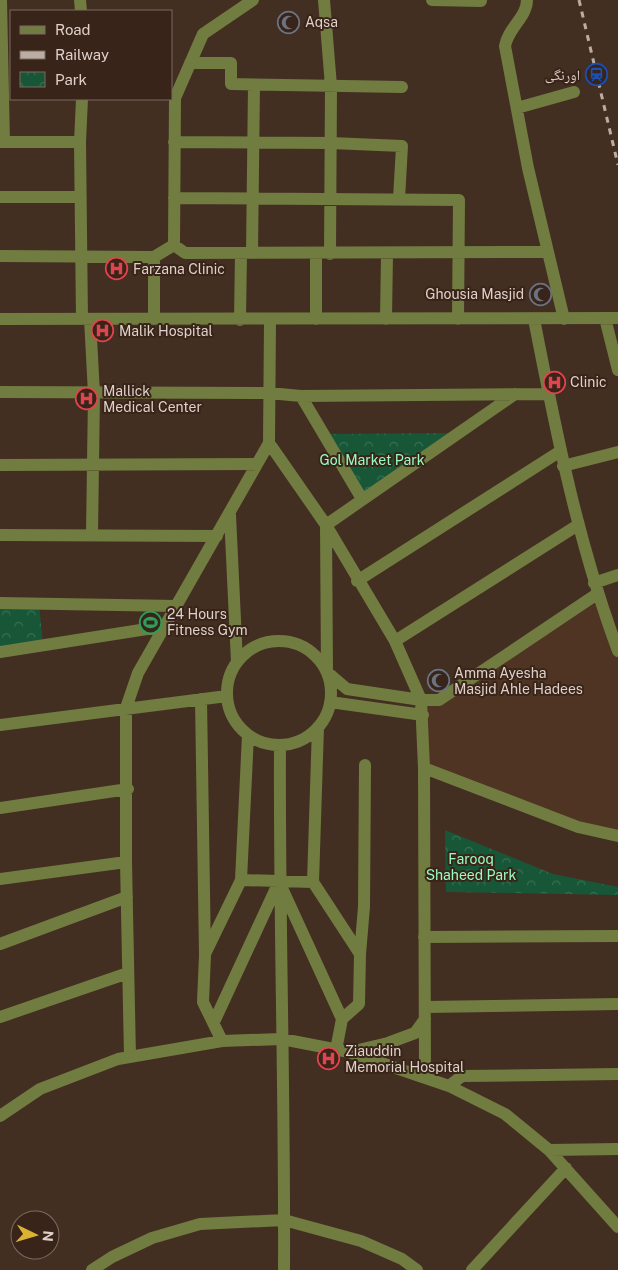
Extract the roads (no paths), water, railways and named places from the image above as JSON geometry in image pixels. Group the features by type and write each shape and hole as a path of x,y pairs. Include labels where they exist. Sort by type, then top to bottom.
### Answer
{"street":[{"path":"2,0 5,50 2,142 80,142"},
{"path":"174,245 173,98 203,34 253,0"},
{"path":"324,0 331,86 330,254"},
{"path":"432,0 481,1"},
{"path":"527,0 521,17 507,37 505,46 516,108 564,318"},
{"path":"190,63 231,63 231,84 402,87"},
{"path":"240,320 253,198 254,85"},
{"path":"516,108 574,92"},
{"path":"82,100 80,142 81,256 94,394 92,534"},
{"path":"174,142 331,142 402,146 399,200"},
{"path":"0,198 80,197"},
{"path":"174,198 459,200 458,319"},
{"path":"174,245 185,253 387,254 548,252"},
{"path":"0,256 154,257 174,245"},
{"path":"316,254 316,320"},
{"path":"386,319 387,254"},
{"path":"154,257 154,319"},
{"path":"0,318 240,320 612,318 618,370"},
{"path":"534,319 559,452 595,589 618,651"},
{"path":"130,1057 126,862 128,789 126,708 138,673 230,515 269,443 270,320"},
{"path":"0,392 94,394 269,393 301,396 548,394"},
{"path":"326,525 515,394"},
{"path":"301,396 362,499"},
{"path":"269,443 326,525 357,581 395,641 421,700 424,768 426,1078"},
{"path":"357,581 559,452"},
{"path":"563,466 618,452"},
{"path":"0,465 94,463 257,464"},
{"path":"230,515 238,662"},
{"path":"326,525 327,672 331,692 328,712 310,735 294,743 280,745 260,742 248,735 236,722 229,708 227,696 229,678 238,662 254,647 271,641 289,642 302,646 316,656 327,672 347,689 421,700 439,700 595,589 618,575"},
{"path":"395,641 578,525"},
{"path":"0,535 218,536"},
{"path":"0,603 177,606"},
{"path":"0,652 166,626"},
{"path":"0,725 227,696"},
{"path":"201,699 205,955 203,1002 222,1041"},
{"path":"330,702 423,715"},
{"path":"318,727 313,882 360,954"},
{"path":"205,955 241,880 248,735"},
{"path":"280,745 279,882 284,1270"},
{"path":"342,1019 359,1004 360,954 364,907 365,765"},
{"path":"424,768 578,827 618,836"},
{"path":"0,808 128,789"},
{"path":"0,880 126,862"},
{"path":"241,880 313,882"},
{"path":"214,1022 279,882"},
{"path":"279,882 342,1019 336,1050"},
{"path":"0,944 127,897"},
{"path":"424,937 618,936"},
{"path":"0,1017 128,973"},
{"path":"425,1013 618,1004"},
{"path":"349,1052 388,1043 415,1033 425,1013"},
{"path":"0,1116 40,1089 118,1059 222,1041 282,1039 349,1052 449,1086 505,1114 549,1150 618,1227"},
{"path":"449,1086 462,1076 618,1074"},
{"path":"549,1150 618,1149"},
{"path":"472,1270 566,1168"},
{"path":"92,1270 112,1257 152,1238 200,1224 284,1220 361,1241 402,1258 417,1270"}],"railway":[{"path":"579,0 618,165"}],"place":[{"name":"Aqsa","path":"289,22"},
{"name":"اورنگی","path":"596,75"},
{"name":"Farzana Clinic","path":"117,269"},
{"name":"Ghousia Masjid","path":"540,294"},
{"name":"Malik Hospital","path":"103,331"},
{"name":"Clinic","path":"554,382"},
{"name":"Mallick Medical Center","path":"87,399"},
{"name":"24 Hours Fitness Gym","path":"151,622"},
{"name":"Amma Ayesha Masjid Ahle Hadees","path":"438,681"},
{"name":"Ziauddin Memorial Hospital","path":"329,1059"}],"park label":[{"name":"Gol Market Park","path":"372,460"},
{"name":"Farooq Shaheed Park","path":"471,868"}]}
